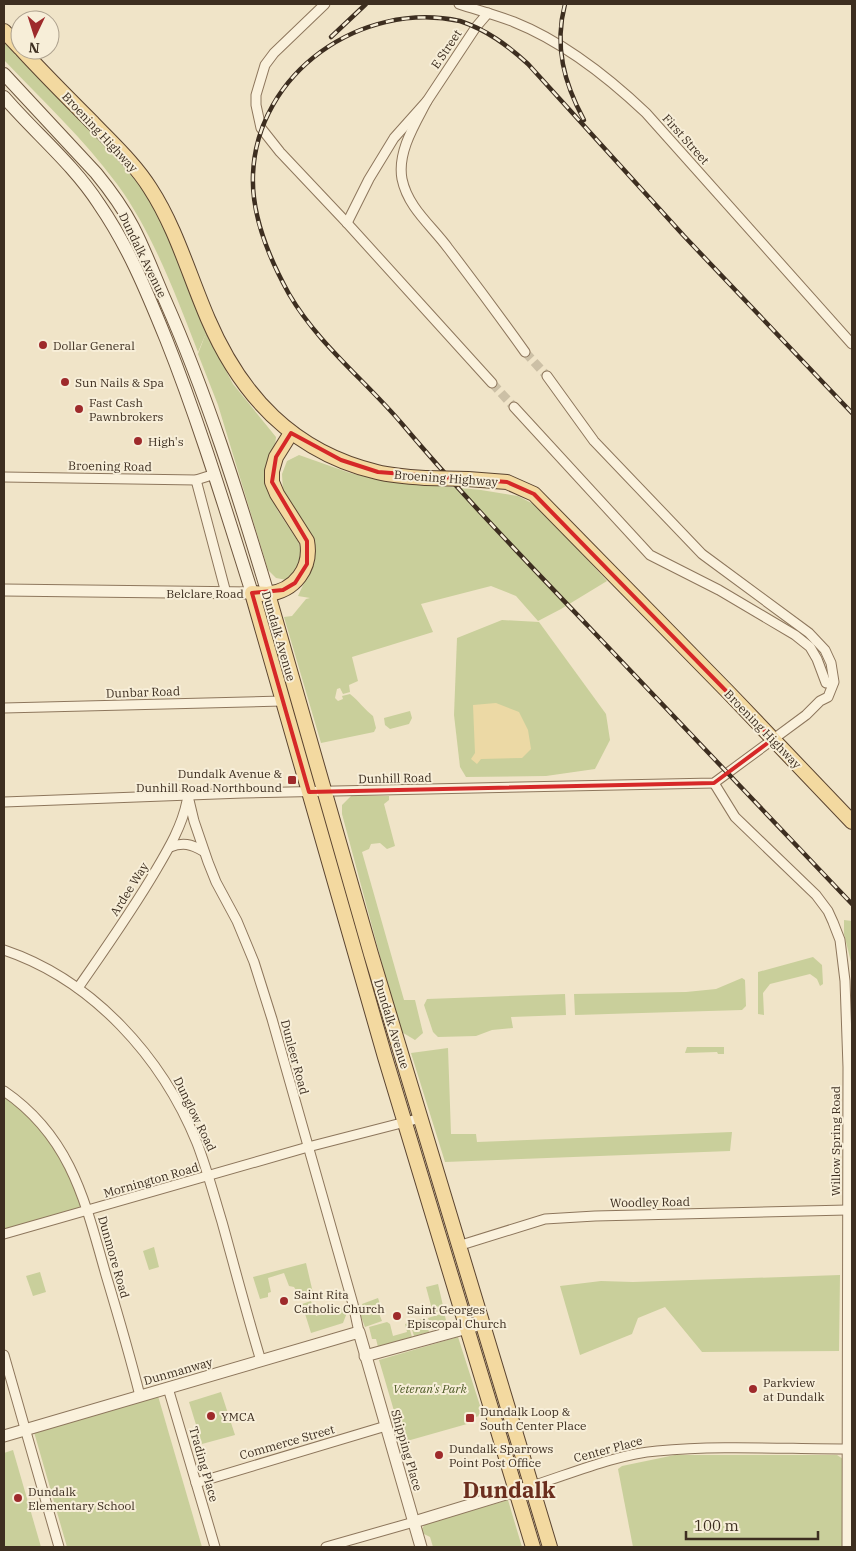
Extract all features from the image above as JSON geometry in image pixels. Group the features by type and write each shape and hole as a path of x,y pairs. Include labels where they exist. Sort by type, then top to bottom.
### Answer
{"main road":[{"name":"Broening Highway","path":"32,60 128,159 149,186 163,208 208,319 223,350 239,378 268,414 291,433 319,450 359,467 378,472 426,478 507,482 534,494 852,822"},
{"name":"Dundalk Avenue","path":"4,74 62,135 109,190 132,226 178,329 195,373 232,475 268,594 371,954 550,1547"},
{"name":"Dundalk Avenue","path":"4,97 78,175 119,234 152,303 182,379 215,474 252,593 442,1251 533,1547"},
{"path":"182,379 195,373"},
{"name":"Belclare Road","path":"252,593 268,594 284,590 295,583 307,564 307,541 277,494 272,482 272,472 276,457 291,433"}],"street":[{"path":"325,4 274,53 265,66 256,94 256,105 261,128 492,383"},
{"name":"First Street","path":"459,4 515,23 560,46 589,64 622,90 646,113 852,344"},
{"name":"E Street","path":"427,101 476,27 488,13"},
{"path":"346,223 369,179 394,138 427,101"},
{"path":"427,101 404,151 402,179 407,194 419,215 446,246 526,352"},
{"path":"547,376 594,441 702,554 809,633 825,650 831,663 834,682 828,697 820,701 806,716 714,783"},
{"path":"514,407 650,555 719,590 795,635 810,647 817,659 826,684"},
{"name":"Broening Road","path":"4,477 196,480 215,474"},
{"path":"196,480 226,593"},
{"name":"Belclare Road","path":"4,590 252,593"},
{"name":"Dunbar Road","path":"4,708 282,701"},
{"name":"Dunhill Road","path":"4,802 309,792 714,783"},
{"name":"Willow Spring Road","path":"714,783 735,817 816,895 828,911 840,940 847,1011 848,1067 846,1547"},
{"name":"Ardee Way","path":"78,988 142,895 170,848 185,811 188,796"},
{"name":"Dunleer Road","path":"188,796 203,851 216,882 237,921 254,962 353,1304 359,1332"},
{"path":"170,848 180,843 191,845 203,851"},
{"name":"Dunglow Road","path":"4,950 52,972 78,988 133,1038 161,1075 186,1119 197,1143 261,1361"},
{"name":"Dunmore Road","path":"4,1091 30,1110 46,1128 76,1178 88,1211 140,1396"},
{"name":"Mornington Road","path":"4,1234 308,1147 421,1118"},
{"name":"Woodley Road","path":"458,1246 545,1219 595,1216 847,1210"},
{"path":"365,1356 482,1324"},
{"name":"Shipping Place","path":"359,1332 421,1547"},
{"name":"Dunmanway","path":"4,1436 359,1332"},
{"path":"4,1355 59,1547"},
{"name":"Trading Place","path":"168,1388 216,1547"},
{"name":"Commerce Street","path":"196,1483 386,1426"},
{"name":"Center Place","path":"326,1547 609,1462 656,1451 721,1448 847,1449"}],"highlighted area":[{"path":"291,433 341,460 378,472 507,482 534,494 773,739 714,783 309,792 252,593 283,590 295,583 307,564 307,541 272,482 276,457"}],"green space":[{"path":"4,40 10,46 10,60 24,60 89,127 142,188 161,218 207,331 198,352 163,265 130,203 91,151 4,60"},
{"path":"206,333 233,384 276,437 270,493 278,511 299,543 301,556 298,572 287,580 276,578 268,570 218,405 198,354"},
{"path":"299,455 350,473 379,480 481,490 518,496 539,507 607,581 538,621 516,596 491,586 421,604 433,632 352,657 358,681 349,685 350,692 343,694 340,688 337,689 335,698 338,701 343,699 342,696 350,694 373,716 376,728 374,732 321,743 284,617 292,616 306,599 310,598 298,596 315,559 313,549 283,492 282,474 287,461"},
{"path":"502,620 539,622 606,714 610,740 595,769 546,776 466,777 460,767 454,715 457,638"},
{"path":"410,711 412,718 409,724 390,729 385,725 384,718"},
{"path":"351,796 389,796 389,800 384,804 395,846 387,849 380,843 371,844 369,849 362,852 404,1000 415,1000 423,1033 415,1040 400,1031 342,814 342,805"},
{"path":"844,920 852,921 852,966 844,934"},
{"path":"813,957 822,965 823,984 820,986 817,979 810,974 770,984 763,993 764,1015 758,1014 758,972"},
{"path":"742,978 745,980 746,1006 742,1010 575,1015 574,994 686,992 716,989"},
{"path":"565,994 566,1015 511,1017 513,1028 492,1030 476,1036 438,1037 433,1032 424,1005 427,999"},
{"path":"687,1047 724,1047 724,1054 718,1054 717,1052 685,1053"},
{"path":"448,1048 451,1134 476,1134 477,1142 732,1132 730,1151 445,1162 411,1053"},
{"path":"4,1096 44,1130 71,1177 84,1209 4,1230"},
{"path":"154,1247 159,1267 149,1270 143,1251"},
{"path":"306,1263 313,1293 300,1297 294,1287 289,1286 284,1273 268,1278 271,1292 268,1293 268,1297 260,1299 253,1277"},
{"path":"40,1272 46,1292 33,1296 26,1276"},
{"path":"840,1275 839,1351 702,1352 665,1307 638,1318 632,1334 580,1355 560,1286 601,1281 633,1282"},
{"path":"438,1284 444,1310 433,1313 426,1287"},
{"path":"378,1298 382,1310 378,1311 382,1321 365,1327 359,1311 362,1307 365,1314 362,1304"},
{"path":"311,1301 316,1316 347,1306 348,1310 343,1323 311,1333 302,1304"},
{"path":"444,1313 448,1327 432,1330 428,1318"},
{"path":"425,1318 429,1332 414,1336 410,1323"},
{"path":"387,1322 390,1324 393,1336 407,1332 405,1324 408,1323 412,1337 378,1347 376,1339 372,1339 369,1327"},
{"name":"Veteran's Park","path":"458,1337 483,1415 472,1418 474,1422 407,1441 406,1437 402,1438 379,1360"},
{"name":"YMCA","path":"221,1392 235,1435 202,1444 189,1402"},
{"path":"158,1396 202,1547 67,1547 34,1432"},
{"name":"Dundalk Elementary School","path":"13,1450 41,1547 4,1547 4,1453"},
{"path":"675,1455 837,1455 843,1459 843,1547 633,1547 618,1469 622,1466"},
{"path":"508,1500 522,1547 433,1547 430,1537 420,1532 425,1524"}],"sand":[{"path":"496,703 519,712 528,730 531,749 522,758 481,759 477,764 471,759 475,753 473,705"}],"tunnel":[{"path":"525,352 547,376"},
{"path":"492,383 514,407"}],"railway":[{"path":"331,37 366,4"},
{"path":"565,4 561,35 563,64 571,92 584,120"},
{"path":"852,413 684,236 528,64 504,44 479,29 460,21 423,17 386,22 352,34 321,52 294,76 273,105 259,138 253,174 255,205 268,251 289,294 301,312 328,346 389,409 494,528 852,904"}],"place":[{"name":"Dollar General","path":"43,345"},
{"name":"Sun Nails & Spa","path":"65,382"},
{"name":"Fast Cash Pawnbrokers","path":"79,409"},
{"name":"High's","path":"138,441"},
{"name":"Dundalk Avenue & Dunhill Road Northbound","path":"292,780"},
{"name":"Saint Rita Catholic Church","path":"284,1301"},
{"name":"Saint Georges Episcopal Church","path":"397,1316"},
{"name":"Parkview at Dundalk","path":"753,1389"},
{"name":"YMCA","path":"211,1416"},
{"name":"Dundalk Loop & South Center Place","path":"470,1418"},
{"name":"Dundalk Sparrows Point Post Office","path":"439,1455"},
{"name":"Dundalk Elementary School","path":"18,1498"}],"district":[{"name":"Dundalk","path":"509,1489"}]}
